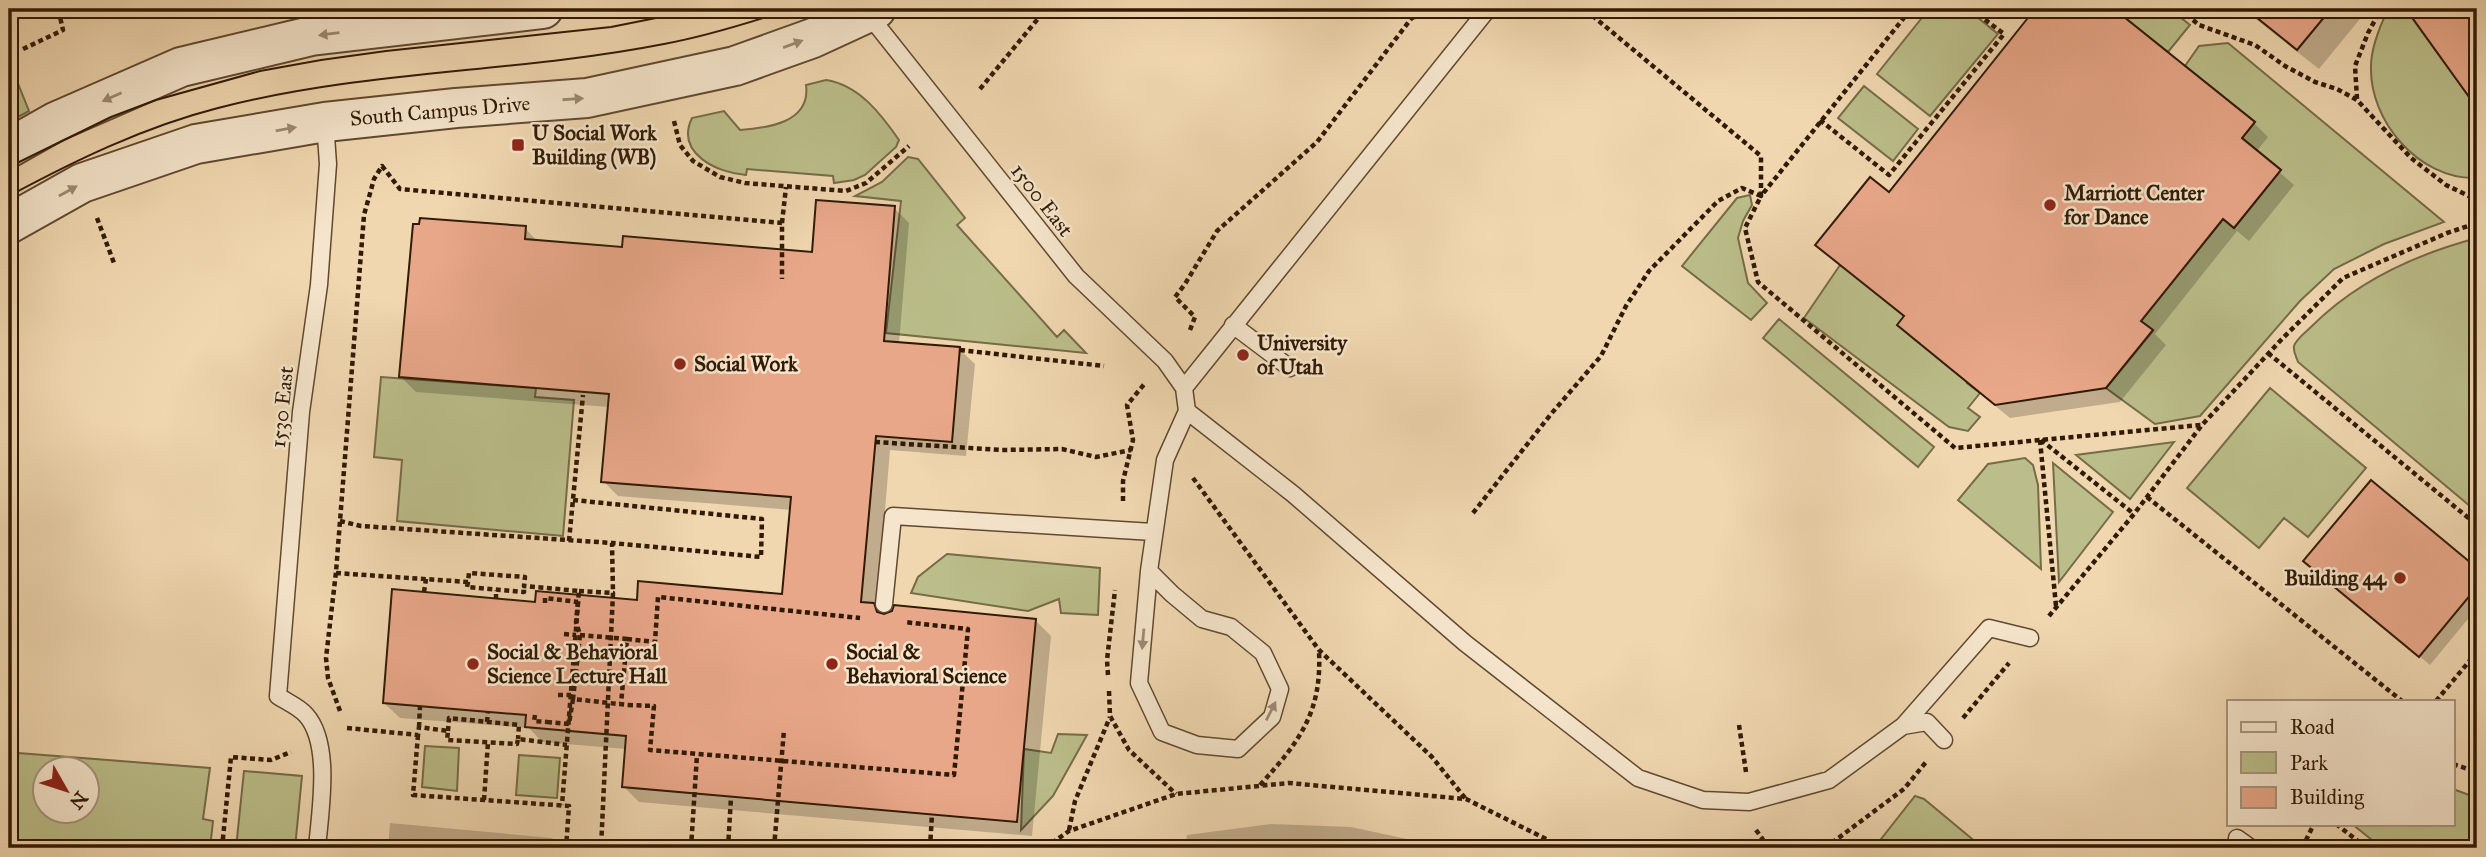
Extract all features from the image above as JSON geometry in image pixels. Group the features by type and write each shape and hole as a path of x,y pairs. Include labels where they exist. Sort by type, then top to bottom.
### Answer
{"street":[{"path":"9,148 55,122 181,67 312,36 457,13 543,9"},
{"name":"South Campus Drive","path":"9,224 82,183 195,144 325,122 587,98 735,66 813,38 869,10"}],"lane":[{"path":"1184,388 1488,9"},
{"name":"1500 East","path":"869,10 1076,276 1165,361 1184,388 1187,411"},
{"name":"1530 East","path":"317,848 323,778 318,740 306,715 278,696 301,412 322,244 328,164 325,122"},
{"path":"1233,325 1290,368"},
{"path":"1149,570 1172,594 1202,618 1231,627 1263,653 1280,689 1272,717 1238,749 1197,745 1162,732 1139,682 1149,570 1153,532 1165,460 1187,411 1293,494 1476,651 1638,778 1703,800 1749,802 1829,780 1903,726 1989,628 2030,638"},
{"path":"884,604 893,516 1153,532"},
{"path":"1903,726 1927,722 1944,740"},
{"path":"2237,838 2251,848"}],"path":[{"path":"23,49 63,30 60,17 62,9"},
{"path":"980,89 1046,9"},
{"path":"1195,317 1175,297 1217,231 1317,142 1411,19 1415,9"},
{"path":"1411,19 1434,9"},
{"path":"1588,9 1588,12 1762,156 1761,196"},
{"path":"1911,9 1761,196 1745,228 1758,282 1955,447 2202,425"},
{"path":"1820,120 1889,175 2004,34 1971,9"},
{"path":"2180,9 2199,25 2255,45 2285,66 2357,100 2411,158 2446,185 2477,200"},
{"path":"2357,100 2355,66 2381,9"},
{"path":"673,114 680,145 693,161 706,170 733,181 846,191 866,183 909,146"},
{"path":"347,728 328,678 326,658 365,215 374,179 382,166 400,189 782,223"},
{"path":"782,279 782,223 786,187"},
{"path":"1473,513 1551,414 1601,356 1626,306 1648,271 1718,201 1742,188 1761,196"},
{"path":"96,217 114,263"},
{"path":"1825,848 1904,789 2134,514 2202,425 2343,278 2446,233 2477,223"},
{"path":"960,350 1104,366"},
{"path":"2269,353 2477,525"},
{"path":"1123,481 1133,440 1127,405 1136,394"},
{"path":"569,541 583,395"},
{"path":"1133,440 1142,445"},
{"path":"2040,440 2134,514"},
{"path":"2040,440 2056,607"},
{"path":"875,442 1002,450 1062,449 1096,457 1130,450"},
{"path":"1192,477 1319,650 1432,757 1466,799"},
{"path":"2147,496 2401,700"},
{"path":"340,521 361,526 612,543 761,557 762,519 573,500"},
{"path":"601,848 613,593 612,543"},
{"path":"335,572 468,582"},
{"path":"469,572 525,577 524,586 524,592 467,587 469,572"},
{"path":"424,592 426,579"},
{"path":"524,586 613,593"},
{"path":"496,590 496,598"},
{"path":"562,805 578,635 579,591"},
{"path":"564,634 655,642 658,597 873,619"},
{"path":"545,603 545,598 578,602 578,635"},
{"path":"558,695 654,706 650,750 954,775 968,629 900,622"},
{"path":"625,704 627,639"},
{"path":"2438,700 2477,652"},
{"path":"534,715 534,721 569,724 572,697"},
{"path":"420,706 413,794 569,806 566,848"},
{"path":"487,722 488,712"},
{"path":"1069,831 1075,800 1110,716 1129,750 1176,794"},
{"path":"449,718 487,722 519,725 517,744 447,740 449,718"},
{"path":"1739,725 1747,777"},
{"path":"419,727 448,731"},
{"path":"340,730 347,728 418,735"},
{"path":"774,848 784,730"},
{"path":"518,739 567,745"},
{"path":"484,800 488,742"},
{"path":"222,848 231,757 271,760 301,748"},
{"path":"691,848 697,754"},
{"path":"2454,764 2477,772"},
{"path":"1045,848 1069,831 1176,794 1290,783 1466,799 1564,848"},
{"path":"728,848 732,797"},
{"path":"930,848 932,814"},
{"path":"1752,824 1769,848"},
{"path":"2302,848 2313,826"},
{"path":"2339,826 2367,848"}],"green space":[{"path":"1929,9 1967,9 1998,34 1930,116 1877,74"},
{"path":"2114,9 2170,9 2190,25 2168,52"},
{"path":"2388,9 2408,9 2477,108 2475,178 2454,176 2435,169 2417,158 2388,126 2373,87 2371,59"},
{"path":"2228,43 2444,222 2384,244 2334,269 2300,301 2200,416 2155,424 2106,388 2153,331 2141,321 2223,219 2234,228 2281,170 2242,138 2255,122 2185,66 2199,46"},
{"path":"9,61 29,111 9,122"},
{"path":"826,80 859,94 885,120 899,140 896,147 865,175 854,180 834,183 833,176 747,169 746,175 735,173 702,159 689,141 688,130 692,118 724,111 740,130 785,121 802,108 806,98 806,85"},
{"path":"1864,86 1918,129 1893,161 1838,118"},
{"path":"908,157 918,159 965,218 957,225 1057,337 1064,330 1086,353 886,333 901,201 855,196 882,182"},
{"path":"1750,195 1752,205 1738,238 1748,283 1767,303 1751,320 1682,266 1737,198"},
{"path":"2477,238 2477,512 2298,362 2294,348 2299,338 2329,310 2368,283 2410,261"},
{"path":"1840,265 1988,357 1967,383 1980,393 1968,408 1980,417 1968,431 1949,427 1804,318"},
{"path":"1779,319 1934,447 1918,467 1763,338"},
{"path":"381,377 536,388 535,397 574,400 563,536 397,521 402,460 374,457"},
{"path":"2270,388 2366,468 2308,537 2284,518 2259,548 2187,488"},
{"path":"2174,442 2130,499 2076,455"},
{"path":"2025,458 2033,465 2038,485 2041,569 1958,500 1988,464"},
{"path":"2053,463 2113,512 2059,582"},
{"path":"947,554 1100,568 1098,615 1061,613 1059,599 1028,611 911,593 918,577"},
{"path":"1058,734 1087,735 1053,796 1021,830 1024,749 1051,753"},
{"path":"425,746 459,748 457,791 422,787"},
{"path":"18,753 56,756 32,756 32,826 102,826 102,760 210,768 203,819 213,821 210,848 10,848"},
{"path":"519,755 560,758 557,798 516,795"},
{"path":"244,771 302,776 295,848 236,848"},
{"path":"2454,789 2477,798 2477,848 2382,848 2354,826 2454,826"},
{"path":"1915,796 1924,799 1983,848 1874,848"}],"building":[{"name":"Marriott Center for Dance","path":"2035,9 2114,9 2255,122 2242,138 2281,170 2234,228 2223,219 2141,321 2153,330 2106,388 1995,405 1897,325 1904,316 1815,245 1870,177 1889,192"},
{"path":"2246,9 2331,9 2297,50"},
{"path":"2406,9 2477,9 2477,108"},
{"path":"816,200 895,206 884,341 960,347 952,442 876,436 861,602 874,603 877,612 884,614 892,611 894,605 1036,619 1017,822 622,787 626,736 525,727 526,715 383,703 392,589 535,602 536,591 637,600 638,581 782,594 791,497 601,482 609,394 399,377 413,224 419,224 420,218 526,226 525,239 622,247 623,236 812,252"},
{"name":"Building 44","path":"2371,480 2477,568 2477,587 2419,657 2303,561"}],"tram line":[{"path":"9,167 111,117 156,100 260,71 386,51 611,27 701,9"},
{"path":"9,196 111,146 218,108 328,86 608,54 696,37 791,9"}],"place":[{"name":"U Social Work Building (WB)","path":"518,145"},
{"name":"Marriott Center for Dance","path":"2050,205"},
{"name":"University of Utah","path":"1243,355"},
{"name":"Social Work","path":"680,364"},
{"name":"Building 44","path":"2400,578"},
{"name":"Social & Behavioral Science Lecture Hall","path":"473,664"},
{"name":"Social & Behavioral Science","path":"832,664"}]}
